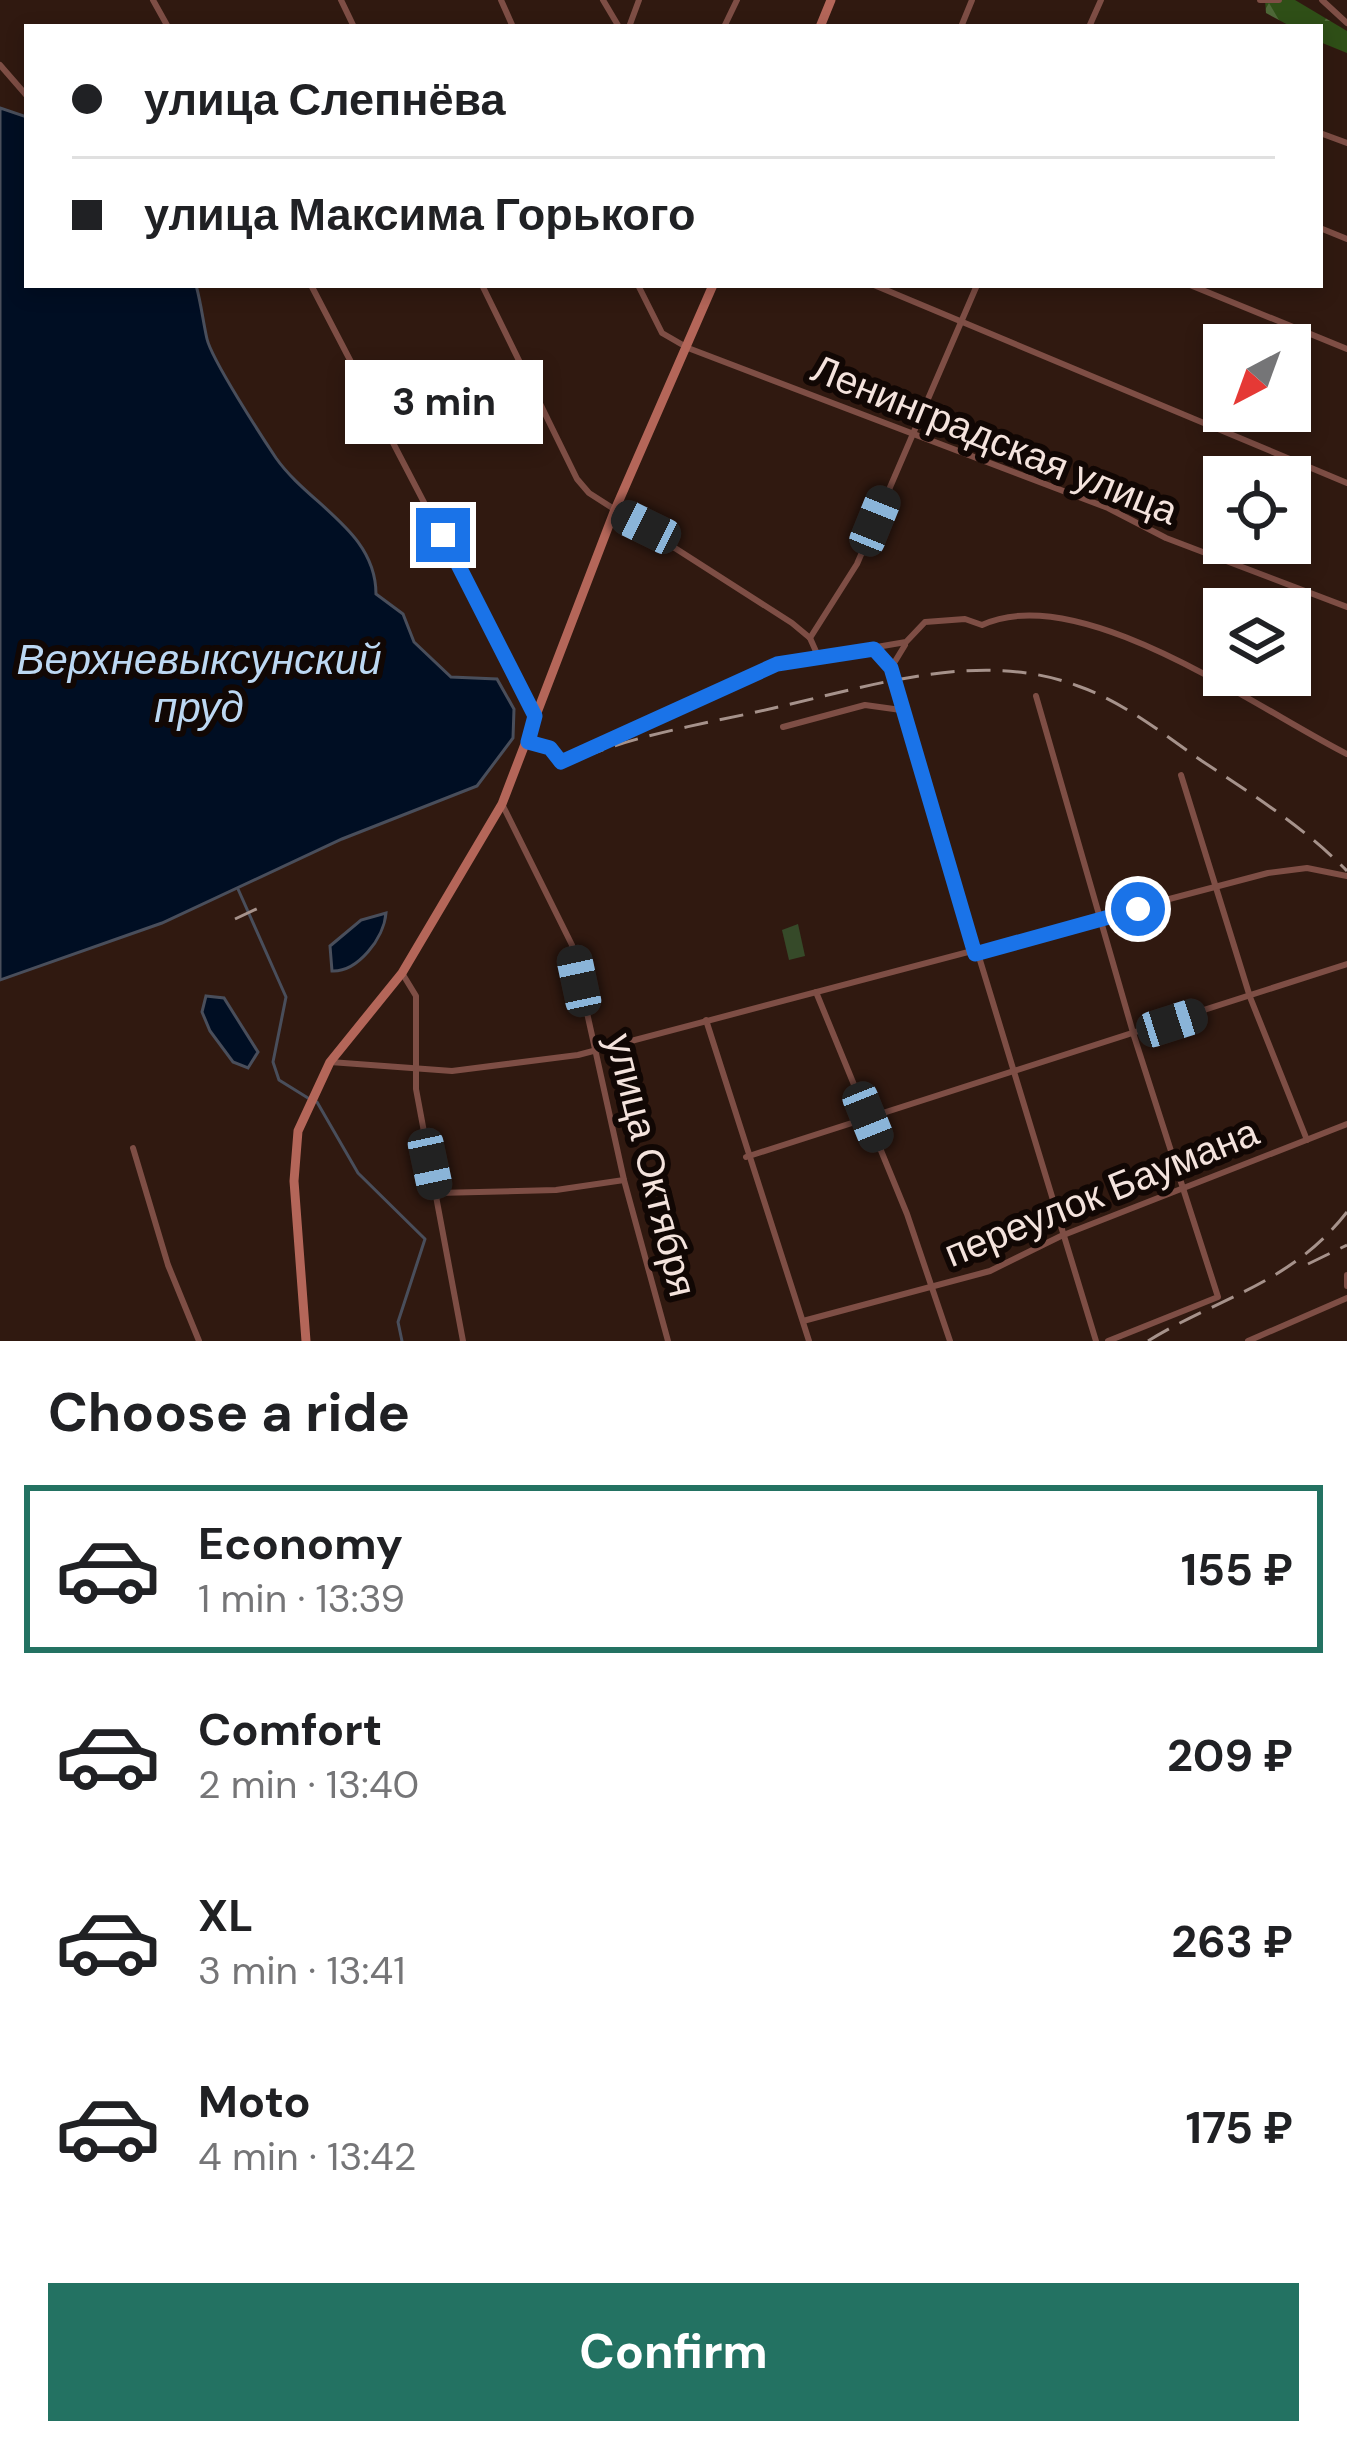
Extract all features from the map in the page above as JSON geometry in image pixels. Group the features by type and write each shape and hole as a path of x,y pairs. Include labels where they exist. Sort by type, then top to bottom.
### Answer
{"main road":[{"path":"306,1341 294,1162 305,1115 330,1063 402,973 502,803 614,512 712,288"}],"street":[{"path":"603,0 617,23 633,10"},
{"path":"630,24 639,0"},
{"path":"1260,0 1279,0"},
{"path":"1322,0 1347,23"},
{"path":"0,65 24,93"},
{"path":"313,288 535,716"},
{"path":"483,288 577,479 614,512 810,638 818,656"},
{"path":"640,288 662,333 688,348"},
{"path":"881,288 1347,483"},
{"path":"810,638 857,564 976,288"},
{"path":"1197,288 1347,349"},
{"name":"Ленинградская улица","path":"688,348 1108,508 1166,538 1347,608"},
{"path":"891,668 925,622 965,619 982,625 1008,613 1091,627 1163,649 1347,754"},
{"path":"528,742 550,748 561,762 777,664 906,642"},
{"path":"874,649 891,668 1096,1341"},
{"path":"1036,696 1134,1036 1218,1297 1108,1341"},
{"path":"783,727 865,705 901,710"},
{"path":"1181,775 1250,997 1307,1140"},
{"name":"улица Октября","path":"502,803 572,945 624,1180 668,1341"},
{"path":"330,1063 416,1071 491,1068 594,1052 815,990 975,954 1289,869 1347,876"},
{"path":"746,1157 1347,964"},
{"path":"402,973 416,996 416,1071 463,1341"},
{"path":"815,990 868,1117 950,1341"},
{"path":"706,1020 746,1157 809,1341"},
{"name":"переулок Баумана","path":"803,1321 990,1271 1060,1235 1347,1124"},
{"path":"133,1148 168,1264 199,1341"},
{"path":"437,1193 556,1190 624,1180"},
{"path":"1347,1275 1347,1286"},
{"path":"1248,1341 1347,1298"}],"green space":[{"path":"1265,0 1295,0 1347,31 1347,53 1323,43 1323,24 1286,24 1266,13"},
{"path":"798,924 805,956 789,960 782,930"}],"water":[{"name":"Верхневыксунский пруд","path":"0,108 24,116 24,288 197,288 207,339 227,380 276,458 365,553 376,594 403,614 414,642 451,677 497,679 514,709 513,738 477,786 342,839 162,923 0,980"},
{"path":"386,913 368,952 351,966 332,971 330,946 361,920"},
{"path":"206,996 224,998 258,1052 248,1068 233,1062 210,1031 202,1012"}],"waterway":[{"path":"238,889 286,997 273,1062 279,1080 308,1098"},
{"path":"317,1102 358,1173 425,1239 398,1322 402,1341"}],"railway":[{"path":"581,758 652,735 887,682 965,671 1041,675 1095,693 1143,719 1278,812 1347,871"},
{"path":"235,919 265,905"},
{"path":"1148,1341 1279,1273 1347,1212"},
{"path":"1308,1264 1347,1245"}],"route":[{"path":"443,535 535,716 528,742 550,748 561,762 777,664 874,649 891,668 896,682 975,954 1138,909"}]}
